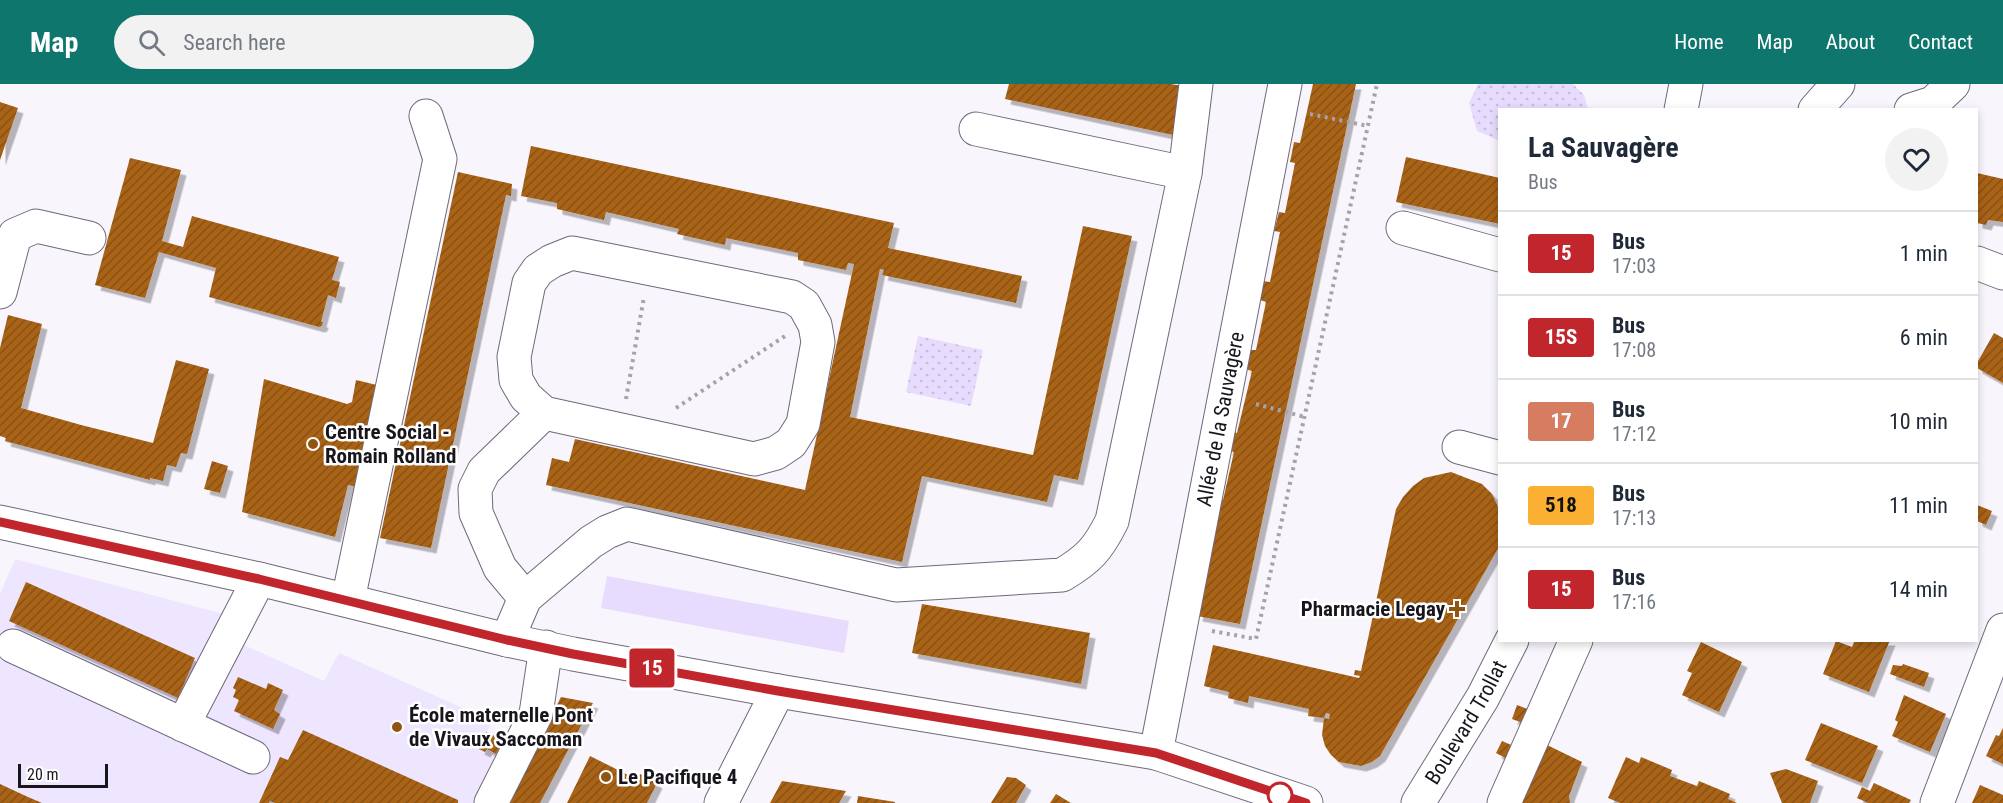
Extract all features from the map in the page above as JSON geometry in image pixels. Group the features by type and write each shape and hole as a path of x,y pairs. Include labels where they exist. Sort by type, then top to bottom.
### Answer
{"street":[{"path":"507,640 525,598 591,542 627,524 896,585 1062,575 1083,562 1101,543 1112,521 1185,173 1196,84"},
{"path":"1681,108 1686,84"},
{"path":"1817,108 1838,84"},
{"path":"1917,108 1933,103 1953,84"},
{"name":"Allée de la Sauvagère","path":"1156,753 1283,97"},
{"path":"348,600 440,159 426,116"},
{"path":"976,129 1185,173"},
{"path":"0,292 15,235 36,226 89,238"},
{"path":"1403,228 1498,254"},
{"path":"572,253 792,297 804,305 812,319 818,342 804,424 791,442 776,453 754,459 544,413 526,397 516,380 514,357 529,283 538,270 572,253"},
{"path":"1978,264 2003,273"},
{"path":"525,598 500,568 476,513 475,489 484,471 544,413"},
{"path":"1459,447 1498,457"},
{"path":"0,522 259,579 507,640 586,656 778,691 1156,753 1306,803"},
{"path":"183,725 259,579"},
{"path":"1937,803 2003,630"},
{"name":"Boulevard Trollat","path":"1418,803 1483,697 1511,642"},
{"path":"1504,803 1575,642"},
{"path":"13,646 253,757"},
{"path":"491,803 537,714 546,647"},
{"path":"721,803 778,691"}],"path":[{"path":"1181,625 1256,639 1377,84"},
{"path":"1283,97 1368,126"},
{"path":"629,431 650,269"},
{"path":"629,431 812,319"},
{"path":"1225,398 1305,417"}],"shaded area":[{"path":"1478,84 1573,84 1584,95 1588,108 1498,108 1498,140 1477,131 1469,103"},
{"path":"918,336 983,350 971,406 906,392"},
{"path":"15,559 224,614 217,633 324,681 339,653 492,721 487,732 532,755 507,803 0,803 0,594"},
{"path":"607,576 849,621 844,653 601,608"}],"building":[{"path":"1009,84 1171,84 1182,86 1173,135 1005,99"},
{"path":"1313,84 1356,84 1240,624 1197,616 1218,520 1212,519 1216,500 1223,500 1234,452 1227,450 1231,431 1237,433 1252,371 1245,369 1249,350 1256,350 1266,302 1260,300 1263,281 1270,282 1280,232 1274,231 1279,212 1285,213 1295,163 1290,162 1294,142 1300,143"},
{"path":"0,102 18,108 0,160"},
{"path":"531,146 894,223 888,248 1022,276 1016,303 882,275 884,270 880,269 850,417 1033,455 1083,226 1132,236 1078,480 1054,475 1047,502 922,476 902,562 546,485 552,458 569,462 575,439 805,490 854,264 848,263 846,270 798,260 798,253 726,238 725,245 677,234 679,229 606,212 604,220 557,209 557,203 521,196"},
{"path":"1406,157 1498,178 1498,224 1396,202"},
{"path":"130,158 181,170 162,241 183,247 192,216 339,257 332,280 340,282 336,298 328,295 322,326 209,297 216,268 159,252 145,298 95,285"},
{"path":"458,172 512,184 511,196 506,195 431,548 380,538"},
{"path":"1978,173 2003,179 2003,222 1988,220 1986,225 1978,223"},
{"path":"8,315 42,324 21,408 81,425 153,443 176,360 209,369 187,454 181,453 176,467 167,465 163,481 150,478 150,480 5,441 6,438 0,436 0,348"},
{"path":"1994,333 2003,338 2003,383 1978,369 1978,361"},
{"name":"Centre Social - Romain Rolland","path":"264,379 347,404 352,402 356,380 385,387 362,488 348,485 335,537 242,512"},
{"path":"212,461 228,466 220,493 204,489"},
{"path":"1451,472 1482,484 1492,494 1498,507 1498,549 1380,756 1361,766 1339,762 1325,746 1322,735 1324,718 1308,716 1309,709 1249,696 1248,703 1228,698 1229,692 1204,686 1213,645 1359,678 1360,676 1354,675 1355,670 1361,671 1396,509 1403,497 1424,478","holes":["1326,713 1330,714 1329,719 1324,718"]},
{"path":"1978,505 1992,511 1986,525 1978,521"},
{"path":"26,582 195,658 178,698 9,621"},
{"path":"922,604 1090,633 1081,684 912,653"},
{"path":"1701,642 1742,662 1719,712 1682,695 1692,673 1687,671"},
{"path":"1836,642 1852,647 1854,642 1889,642 1869,692 1823,674"},
{"path":"1903,664 1929,673 1924,687 1890,674 1893,665 1902,666"},
{"path":"238,677 266,689 268,683 283,690 274,710 280,714 273,729 234,711 239,700 233,697 236,690 233,688"},
{"path":"1904,695 1946,714 1930,752 1892,736 1898,722 1895,720"},
{"path":"561,697 593,703 540,803 507,803"},
{"path":"1517,705 1538,713 1533,727 1512,719"},
{"path":"1821,723 1878,746 1862,783 1805,760"},
{"path":"2003,728 2003,764 1986,756 1996,735 1999,736"},
{"path":"303,730 458,800 458,803 275,803 270,801 259,803 280,757 288,760"},
{"path":"486,732 503,740 496,754 487,749 485,752 479,749"},
{"path":"1502,741 1518,748 1511,761 1496,753"},
{"path":"1545,744 1582,762 1569,796 1570,803 1519,803"},
{"name":"Le Pacifique 4","path":"590,756 638,780 640,774 657,783 647,803 567,803"},
{"path":"1626,757 1639,763 1641,757 1672,770 1670,776 1697,786 1699,781 1730,794 1728,799 1737,803 1620,803 1608,798"},
{"path":"1786,769 1818,781 1810,803 1782,803 1770,773"},
{"path":"1007,777 1016,778 1026,785 1016,803 991,803"},
{"path":"782,781 846,791 839,803 770,803"},
{"path":"1874,783 1911,800 1909,803 1868,803 1857,798 1862,787 1870,791"},
{"path":"0,784 28,797 42,803 0,803"},
{"path":"1980,785 2003,795 2003,803 1972,803"},
{"path":"1056,794 1071,803 1050,803"},
{"path":"858,796 895,802 895,803 857,803"}],"bus line":[{"name":"15","path":"0,522 259,579 573,654 778,691 1156,753 1306,803"}],"place":[{"name":"Centre Social - Romain Rolland","path":"313,444"},
{"name":"Pharmacie Legay","path":"1457,609"},
{"name":"École maternelle Pont de Vivaux Saccoman","path":"397,727"},
{"name":"Le Pacifique 4","path":"606,777"}]}
